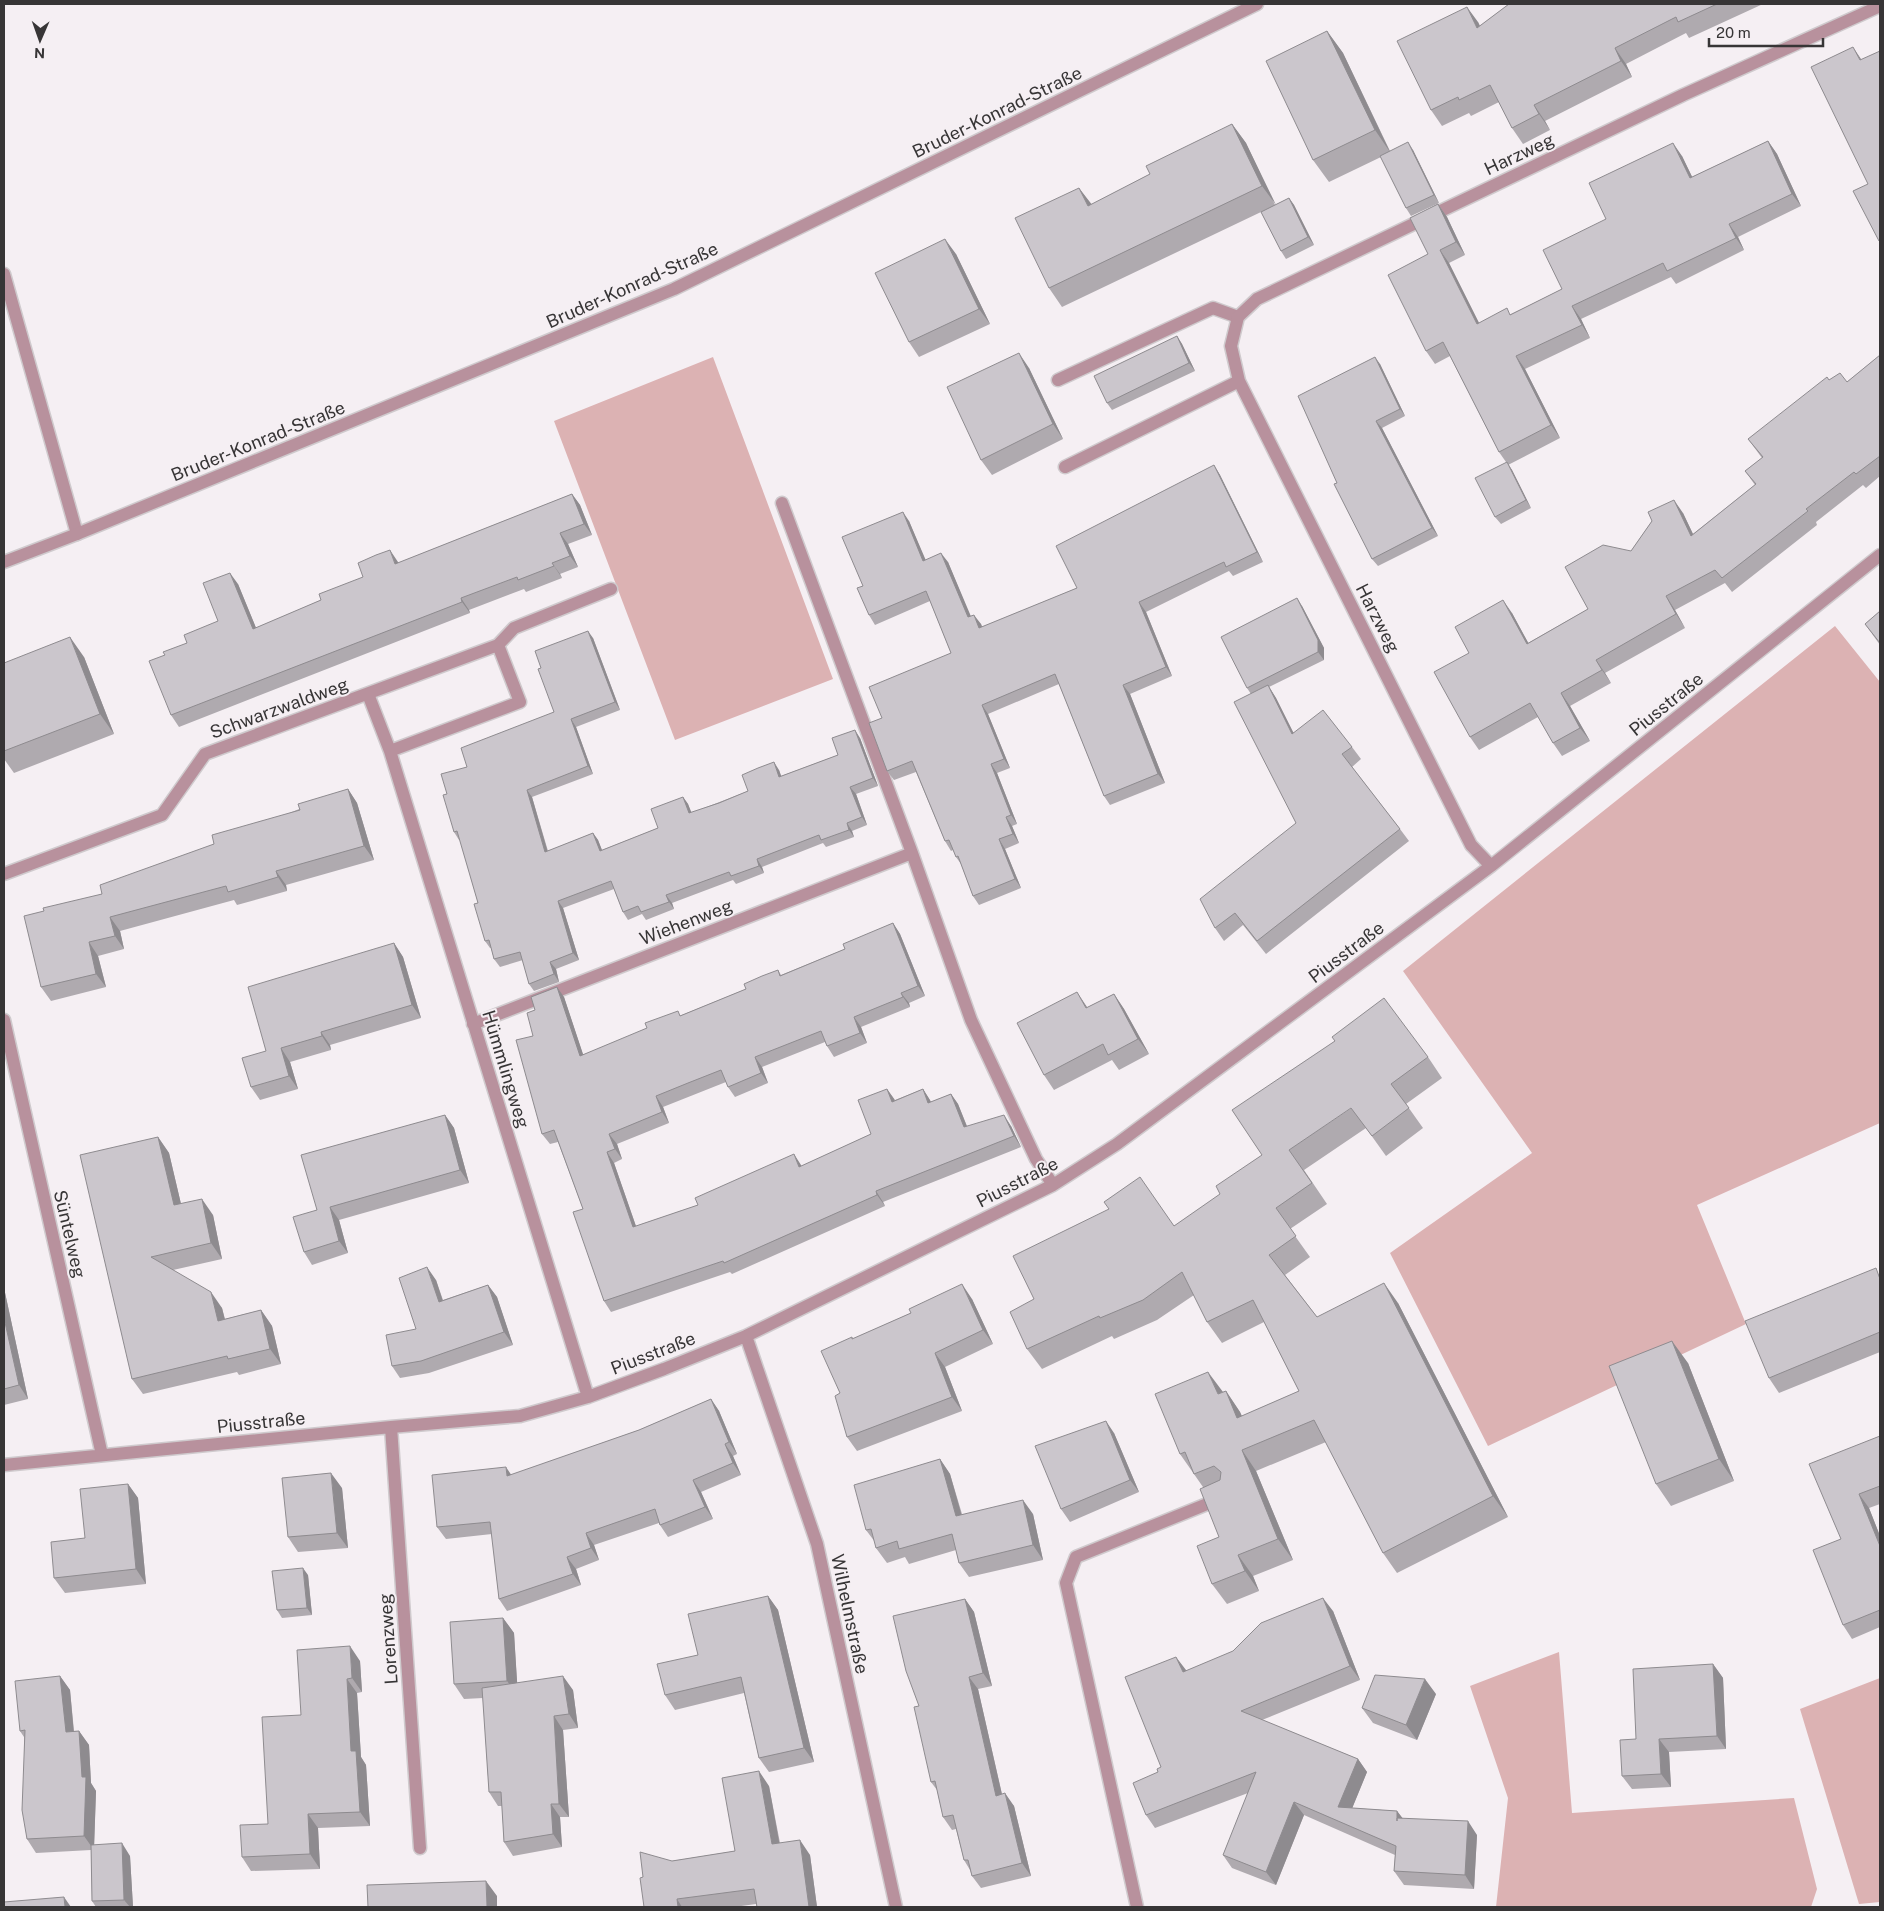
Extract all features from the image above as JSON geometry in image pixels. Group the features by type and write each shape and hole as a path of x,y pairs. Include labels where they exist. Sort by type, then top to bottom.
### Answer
{"street":[{"name":"Bruder-Konrad-Straße","path":"4,562 77,534 674,289 1257,4"},
{"name":"Harzweg","path":"1491,866 1471,845 1239,381 1232,346 1238,316 1257,300 1352,253 1683,96 1880,6"},
{"path":"4,274 77,534"},
{"path":"1058,380 1213,308 1238,316"},
{"path":"1065,467 1239,381"},
{"path":"782,503 972,1020 1036,1159 1053,1185"},
{"name":"Piusstraße","path":"4,1465 520,1416 588,1396 664,1369 746,1336 1053,1185 1118,1144 1491,866 1880,555"},
{"name":"Schwarzwaldweg","path":"4,874 162,815 205,754 498,645 514,628 611,590"},
{"path":"390,751 520,702 498,645"},
{"name":"Schwarzwaldweg","path":"368,694 390,751"},
{"name":"Hümmlingweg","path":"390,751 588,1396"},
{"name":"Wiehenweg","path":"473,1024 912,853"},
{"name":"Süntelweg","path":"4,1020 102,1455"},
{"name":"Wilhelmstraße","path":"746,1336 817,1544 896,1907"},
{"name":"Lorenzweg","path":"391,1427 420,1848"},
{"path":"1137,1907 1066,1583 1076,1556 1228,1495"}],"shaded area":[{"path":"713,357 833,679 675,740 554,421"},
{"path":"1835,626 1880,682 1880,1123 1697,1205 1746,1324 1488,1446 1390,1253 1532,1153 1403,971"},
{"path":"1559,1652 1572,1813 1794,1798 1817,1889 1811,1907 1496,1907 1508,1798 1470,1686"},
{"path":"1880,1678 1880,1902 1859,1904 1800,1709"}],"building":[{"path":"1509,4 1717,4 1678,22 1676,17 1615,48 1621,61 1534,105 1539,114 1512,128 1490,85 1459,100 1458,97 1431,110 1397,41 1467,7 1477,28"},
{"path":"1327,31 1375,130 1313,160 1266,61"},
{"path":"1853,47 1860,60 1880,51 1880,241 1853,191 1868,184 1811,67"},
{"path":"1232,124 1262,186 1049,288 1015,218 1079,188 1088,206 1150,174 1146,166"},
{"path":"1768,141 1792,194 1729,224 1736,238 1667,271 1663,263 1572,306 1582,325 1516,356 1551,425 1499,452 1443,342 1426,351 1388,275 1428,254 1410,218 1438,204 1456,242 1440,250 1477,324 1507,308 1510,315 1562,289 1543,250 1606,219 1589,183 1673,143 1690,178"},
{"path":"1408,142 1434,195 1406,208 1380,156"},
{"path":"1289,198 1308,237 1281,251 1261,212"},
{"path":"945,239 979,309 909,342 875,273"},
{"path":"1177,336 1189,363 1107,403 1094,376"},
{"path":"1019,353 1053,424 981,460 947,387"},
{"path":"1880,355 1880,456 1856,474 1854,472 1806,509 1808,511 1722,578 1715,570 1666,596 1676,614 1596,660 1602,670 1561,693 1580,728 1553,743 1530,703 1470,737 1434,672 1469,653 1455,627 1503,600 1527,644 1588,609 1565,567 1603,545 1631,551 1652,521 1648,512 1674,500 1691,536 1756,484 1745,471 1763,457 1748,439 1827,377 1829,380 1840,373 1847,382"},
{"path":"1375,357 1400,409 1376,421 1432,528 1372,559 1334,484 1337,483 1298,396"},
{"path":"1507,462 1526,500 1495,517 1475,478"},
{"path":"1214,465 1257,552 1226,567 1224,562 1139,602 1166,667 1123,685 1158,774 1104,796 1055,674 982,705 1004,759 991,764 1011,815 1006,817 1013,834 999,839 1015,879 973,896 958,856 956,857 949,840 945,841 912,761 887,771 869,723 882,718 869,687 951,653 926,591 869,615 857,588 863,586 842,537 903,512 923,561 941,553 968,617 974,615 979,628 1077,588 1056,546"},
{"path":"572,494 584,524 560,533 570,556 552,563 554,566 518,580 517,577 461,598 462,602 171,715 149,661 165,655 163,652 187,643 184,635 218,621 203,583 230,573 253,629 321,600 319,594 363,577 358,563 376,555 390,550 395,564"},
{"path":"1297,598 1318,640 1318,652 1247,688 1221,637"},
{"path":"1880,611 1880,643 1865,624"},
{"path":"588,631 615,702 571,719 588,766 527,790 545,852 593,833 600,851 658,828 651,809 683,797 689,813 719,803 748,791 742,775 758,768 774,762 779,777 838,755 832,738 855,730 873,778 850,787 862,817 847,823 849,830 821,840 819,835 757,859 759,866 731,876 729,872 666,895 669,902 641,912 638,906 623,912 611,881 558,901 573,953 550,962 554,974 529,984 520,952 494,959 489,940 485,941 474,904 478,903 457,831 454,832 443,795 447,794 441,774 467,767 461,748 554,712 538,669 541,668 535,651"},
{"path":"70,637 100,714 4,751 4,663"},
{"path":"1268,685 1292,734 1323,710 1352,747 1342,754 1400,829 1257,941 1235,913 1215,928 1200,899 1296,823 1234,702"},
{"path":"348,789 364,846 276,871 278,877 228,892 226,886 110,917 115,936 89,942 96,974 41,987 24,916 44,911 43,908 102,894 100,885 214,844 212,835 300,810 298,804"},
{"path":"893,923 918,986 901,993 903,997 854,1017 860,1033 827,1046 821,1031 755,1057 761,1073 728,1087 721,1070 688,1083 656,1096 662,1112 609,1134 615,1149 607,1152 633,1227 698,1205 695,1198 794,1154 799,1167 871,1134 858,1100 887,1089 892,1102 923,1089 928,1103 951,1094 964,1127 1004,1115 1014,1136 876,1191 877,1195 724,1263 723,1261 604,1301 573,1212 583,1209 554,1130 542,1134 516,1040 533,1036 527,1013 535,1010 531,997 557,987 580,1056 647,1028 645,1023 678,1011 680,1016 746,989 744,984 762,976 778,970 780,976 845,949 843,944"},
{"path":"394,943 412,1005 321,1032 322,1036 281,1048 289,1076 251,1087 242,1058 266,1051 248,987"},
{"path":"1077,992 1086,1008 1114,994 1138,1039 1108,1055 1103,1044 1044,1075 1017,1023"},
{"path":"1384,998 1428,1057 1391,1084 1409,1108 1372,1136 1351,1108 1289,1150 1312,1183 1276,1208 1296,1236 1269,1255 1317,1317 1384,1283 1493,1496 1383,1553 1314,1420 1242,1450 1278,1539 1238,1555 1245,1571 1212,1584 1197,1546 1219,1537 1200,1489 1220,1480 1221,1472 1214,1466 1194,1474 1185,1452 1180,1454 1155,1394 1208,1372 1218,1394 1226,1391 1237,1418 1299,1391 1253,1300 1207,1322 1182,1272 1143,1300 1100,1318 1099,1316 1027,1349 1010,1312 1034,1299 1013,1256 1109,1209 1104,1202 1140,1177 1174,1226 1220,1194 1216,1186 1262,1155 1232,1110 1335,1041 1332,1037"},
{"path":"445,1115 460,1170 330,1207 339,1241 304,1252 293,1217 317,1210 301,1155"},
{"path":"158,1137 174,1205 202,1199 211,1243 151,1257 211,1292 218,1321 261,1310 270,1349 228,1359 227,1356 132,1379 80,1155"},
{"path":"427,1267 439,1302 488,1285 504,1332 421,1361 392,1366 386,1335 416,1329 399,1278"},
{"path":"1876,1268 1880,1279 1880,1332 1769,1378 1745,1321"},
{"path":"962,1284 983,1330 935,1353 952,1397 847,1437 835,1396 840,1393 821,1351 911,1313 909,1309"},
{"path":"4,1318 19,1385 4,1389"},
{"path":"1672,1341 1719,1459 1656,1484 1609,1366"},
{"path":"711,1399 729,1442 725,1444 733,1463 693,1480 705,1507 660,1525 655,1509 586,1533 591,1548 567,1557 573,1574 499,1599 490,1522 437,1527 432,1475 506,1467 507,1476 639,1430"},
{"path":"1106,1421 1130,1480 1061,1509 1035,1446"},
{"path":"1880,1436 1880,1486 1859,1494 1880,1546 1880,1610 1843,1625 1813,1550 1841,1539 1809,1464"},
{"path":"940,1459 956,1516 1023,1500 1033,1545 959,1563 952,1534 899,1549 897,1541 876,1548 871,1529 866,1530 854,1485"},
{"path":"331,1473 337,1533 288,1537 282,1478"},
{"path":"128,1484 136,1569 54,1578 51,1542 85,1538 80,1489"},
{"path":"303,1568 307,1608 277,1610 272,1571"},
{"path":"768,1596 804,1748 759,1758 741,1677 665,1695 657,1664 698,1655 688,1614"},
{"path":"1323,1598 1350,1666 1241,1711 1358,1759 1338,1807 1397,1811 1397,1818 1468,1821 1465,1875 1394,1871 1396,1846 1294,1802 1266,1872 1223,1855 1256,1772 1146,1815 1133,1783 1158,1772 1157,1769 1161,1767 1125,1677 1176,1657 1183,1672 1233,1651 1261,1623"},
{"path":"965,1599 983,1673 969,1677 996,1796 1005,1793 1022,1863 972,1876 968,1860 964,1860 953,1815 943,1817 935,1781 931,1782 914,1707 919,1706 906,1671 893,1616"},
{"path":"503,1618 507,1681 454,1684 450,1622"},
{"path":"350,1646 352,1678 347,1679 351,1751 356,1751 360,1812 308,1814 310,1854 242,1857 240,1825 268,1824 262,1717 301,1715 297,1650"},
{"path":"1713,1664 1717,1736 1659,1739 1661,1774 1622,1776 1620,1740 1636,1739 1633,1669"},
{"path":"1375,1675 1425,1679 1406,1725 1362,1708"},
{"path":"60,1676 66,1732 79,1731 82,1777 86,1777 84,1836 27,1839 22,1810 25,1730 20,1731 15,1681"},
{"path":"563,1676 569,1714 554,1716 559,1804 551,1804 553,1834 504,1842 501,1792 489,1792 482,1688"},
{"path":"759,1771 772,1844 800,1840 809,1907 757,1907 754,1889 677,1899 678,1907 644,1907 640,1878 643,1877 640,1852 672,1861 735,1851 722,1778"},
{"path":"122,1843 124,1900 92,1901 91,1845"},
{"path":"486,1881 487,1907 368,1907 367,1885"},
{"path":"64,1897 65,1907 4,1907 4,1902"}]}
